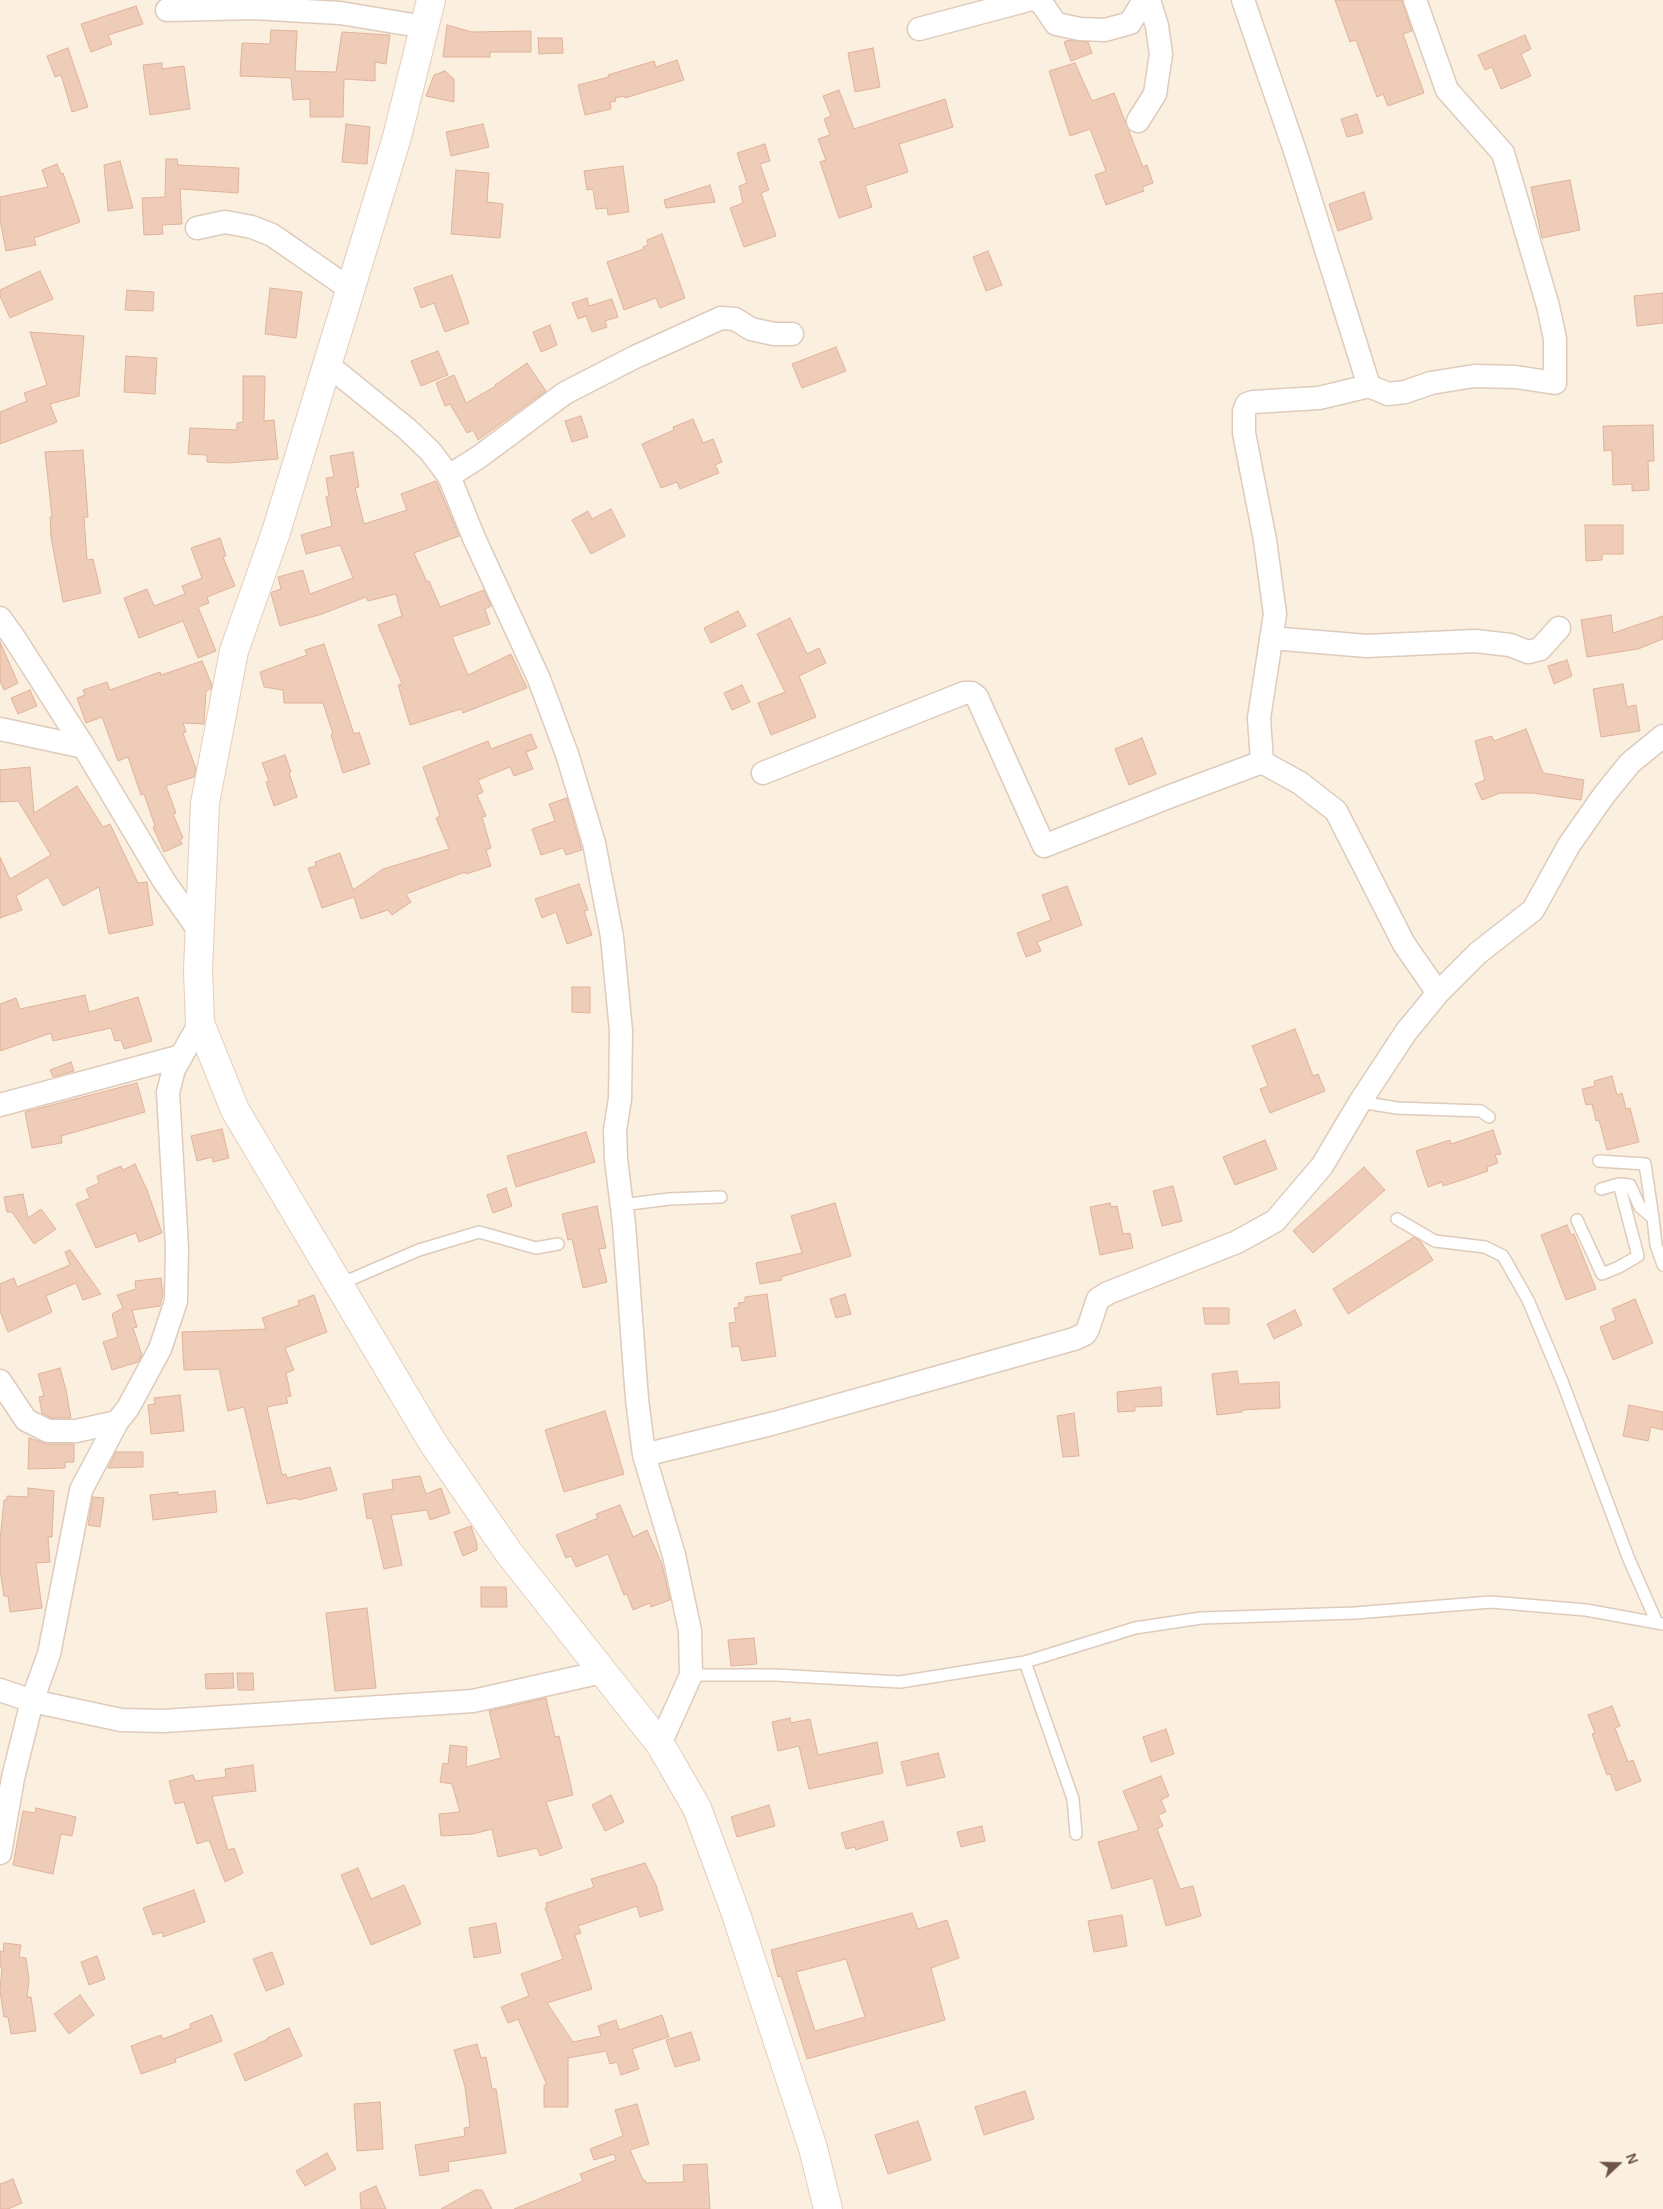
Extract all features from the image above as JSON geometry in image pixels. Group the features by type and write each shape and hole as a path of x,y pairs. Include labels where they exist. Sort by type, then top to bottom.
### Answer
{"street":[{"path":"431,0 397,137 276,532 234,651 205,802 198,970 200,1023 235,1110 438,1450 509,1553 660,1744 697,1808 735,1911 813,2148 828,2209"},
{"path":"919,29 1028,0"},
{"path":"1038,0 1043,4 1056,24 1080,29 1104,30 1130,23 1144,0"},
{"path":"1138,121 1155,94 1161,54 1157,26 1148,0"},
{"path":"1243,0 1296,154 1369,386"},
{"path":"1262,762 1259,718 1275,614 1265,540 1244,433 1244,411 1247,404 1252,402 1319,398 1369,386 1388,394 1405,392 1431,383 1474,376 1516,377 1556,383 1554,338 1548,306 1503,153 1447,90 1416,0"},
{"path":"167,10 254,8 340,12 425,27"},
{"path":"197,228 224,222 252,227 272,235 350,289"},
{"path":"449,476 479,457 565,393 635,357 721,318 735,319 751,329 774,334 792,334"},
{"path":"327,364 407,429 430,451 449,476 474,538 539,680 567,754 594,843 612,937 621,1031 620,1099 615,1130 616,1159 622,1205 637,1399 644,1455 674,1555 690,1631 691,1675 660,1744"},
{"path":"0,618 84,747 164,881 200,932"},
{"path":"1271,638 1367,646 1475,640 1510,645 1528,652 1540,649 1559,628"},
{"path":"763,773 964,693 972,693 977,697 1044,846 1262,762 1300,783 1336,811 1404,944 1438,993"},
{"path":"0,729 84,747"},
{"path":"644,1455 775,1422 1074,1340 1085,1334 1098,1299 1108,1293 1237,1242 1275,1221 1322,1166 1360,1102 1406,1032 1438,993 1478,954 1533,910 1569,845 1604,794 1630,763 1663,736"},
{"path":"0,1853 13,1778 32,1700 49,1654 81,1490 117,1422 128,1408 160,1349 176,1301 177,1248 168,1092 174,1069 200,1023"},
{"path":"0,1105 182,1056"},
{"path":"0,1381 26,1420 48,1431 76,1431 117,1422"},
{"path":"0,1690 32,1700 121,1720 163,1721 473,1700 602,1672"}],"lane":[{"path":"1360,1102 1396,1108 1481,1111 1489,1117"},
{"path":"1599,1160 1645,1164 1656,1245 1663,1265"},
{"path":"1601,1189 1619,1184 1630,1185 1640,1207 1653,1218"},
{"path":"1577,1220 1602,1274 1638,1256 1619,1184"},
{"path":"622,1205 669,1199 721,1197"},
{"path":"1397,1219 1435,1240 1485,1247 1503,1256 1535,1318 1594,1464 1628,1557 1660,1623"},
{"path":"340,1284 419,1250 479,1232 536,1248 558,1244"},
{"path":"691,1675 775,1675 900,1682 1026,1662 1135,1628 1201,1618 1355,1613 1491,1602 1586,1610 1660,1623"},
{"path":"1026,1662 1073,1799 1076,1834"}],"building":[{"path":"1335,0 1402,0 1412,31 1403,34 1424,93 1388,106 1383,94 1377,97 1356,40 1350,42"},
{"path":"136,6 143,24 108,35 112,44 91,52 81,24"},
{"path":"447,25 472,32 531,31 531,52 490,52 490,57 443,57"},
{"path":"271,30 297,31 295,71 336,72 342,32 390,35 386,64 375,62 375,81 344,79 343,117 310,117 310,99 293,100 291,78 240,76 242,43 270,44"},
{"path":"1525,35 1531,49 1521,54 1531,76 1501,89 1492,67 1485,70 1478,55"},
{"path":"538,38 562,38 563,53 539,54"},
{"path":"1069,40 1088,42 1092,53 1071,61 1064,42"},
{"path":"68,48 88,107 72,112 61,75 55,77 47,56"},
{"path":"873,48 880,87 855,92 848,53"},
{"path":"677,60 684,80 625,98 625,96 615,98 616,101 610,102 611,109 585,115 578,85 609,77 608,75 654,61 656,67"},
{"path":"162,63 162,69 184,66 190,109 150,115 143,65"},
{"path":"1075,63 1092,101 1114,93 1143,167 1147,165 1153,183 1142,187 1144,191 1106,205 1095,175 1106,171 1090,129 1070,136 1049,71"},
{"path":"445,71 454,79 454,102 426,96 434,75"},
{"path":"839,90 854,129 945,99 953,127 899,144 908,172 865,186 872,207 839,218 820,162 826,160 818,139 830,135 824,119 831,116 823,96"},
{"path":"1357,114 1363,133 1347,137 1341,119"},
{"path":"346,124 370,127 367,164 342,162"},
{"path":"483,124 489,147 451,156 446,132"},
{"path":"765,144 770,161 760,164 769,190 761,193 776,236 744,247 730,208 743,203 739,186 747,183 737,153"},
{"path":"166,159 177,159 178,165 239,168 238,193 180,189 182,224 162,225 163,234 144,235 142,198 165,197"},
{"path":"120,161 133,208 108,211 104,165"},
{"path":"57,164 61,174 63,173 80,222 34,238 36,245 6,251 0,220 0,197 48,187 42,170"},
{"path":"623,166 629,212 608,215 607,208 596,209 593,189 587,190 584,171"},
{"path":"456,170 489,173 487,202 503,204 500,238 451,234"},
{"path":"1570,180 1580,230 1542,238 1531,187"},
{"path":"710,185 715,202 666,208 664,200"},
{"path":"1364,192 1372,219 1338,231 1329,204"},
{"path":"662,234 685,298 660,308 656,298 624,310 607,262 644,249 643,247 648,245 647,240"},
{"path":"988,251 1002,285 986,291 973,257"},
{"path":"40,271 53,299 10,318 0,296 0,290"},
{"path":"452,275 469,323 445,332 434,303 421,308 414,288"},
{"path":"270,288 302,292 296,338 265,334"},
{"path":"127,290 154,292 153,311 125,310"},
{"path":"1663,293 1663,323 1637,326 1634,296"},
{"path":"587,298 589,306 612,299 618,317 605,321 607,327 592,332 586,316 578,319 572,303"},
{"path":"550,325 557,345 541,352 533,332"},
{"path":"30,332 84,336 79,396 50,404 57,422 0,444 0,412 27,401 24,393 47,385"},
{"path":"836,347 846,371 802,388 792,364"},
{"path":"438,351 448,375 421,386 411,361"},
{"path":"126,356 157,358 155,394 124,392"},
{"path":"527,363 546,391 478,440 473,430 467,433 450,404 445,406 436,383 454,375 466,403 496,386"},
{"path":"243,376 265,376 264,421 274,420 278,459 227,463 207,462 207,455 188,454 190,428 237,430 237,423 243,422"},
{"path":"581,416 588,437 572,442 565,421"},
{"path":"693,419 703,443 713,439 722,462 715,465 719,473 680,489 677,482 661,488 642,444 674,430 673,427"},
{"path":"1653,425 1654,461 1648,461 1649,490 1632,491 1632,484 1613,485 1612,450 1604,451 1603,426"},
{"path":"83,450 88,517 84,517 87,560 93,559 101,593 63,602 51,537 50,517 52,517 45,452"},
{"path":"353,452 359,487 355,488 364,524 407,510 401,494 436,481 459,536 414,553 440,607 484,590 491,606 485,609 490,624 452,637 468,675 511,654 527,688 463,713 461,709 410,725 398,685 402,684 378,625 402,616 396,594 368,601 366,597 322,614 280,626 271,594 281,589 278,577 303,570 310,594 353,578 340,545 306,554 301,535 332,526 326,497 329,496 326,478 334,477 330,456"},
{"path":"611,509 625,536 591,554 572,520 588,511 592,519"},
{"path":"1585,525 1623,525 1623,554 1602,554 1602,560 1586,561"},
{"path":"220,538 226,556 223,557 235,586 207,597 209,603 198,607 216,651 198,658 183,621 139,638 124,598 147,589 154,606 185,594 182,586 202,578 191,548"},
{"path":"738,611 746,626 711,643 704,628"},
{"path":"1611,615 1613,633 1663,616 1663,639 1638,649 1587,657 1581,620"},
{"path":"790,618 807,654 819,648 826,663 799,676 816,717 771,735 758,703 785,692 757,634"},
{"path":"0,642 18,683 4,690 0,681"},
{"path":"324,644 354,734 359,732 370,764 343,773 323,703 284,703 283,690 264,687 260,672 307,655 305,650"},
{"path":"1567,660 1572,676 1554,684 1548,666"},
{"path":"202,661 212,685 211,689 206,691 204,724 183,723 186,732 183,733 196,769 194,777 166,786 176,813 173,814 183,838 180,840 182,844 164,852 153,827 155,826 144,794 141,795 128,757 118,761 102,717 86,723 77,698 85,695 83,690 107,682 110,690 160,672 161,675"},
{"path":"1623,684 1627,707 1636,705 1640,731 1601,737 1593,689"},
{"path":"742,685 750,702 732,710 724,693"},
{"path":"30,690 37,706 18,714 11,698"},
{"path":"1526,729 1543,773 1584,780 1581,800 1533,793 1500,793 1482,800 1475,784 1485,780 1475,741 1492,736 1494,741"},
{"path":"531,734 537,748 526,752 533,769 514,776 510,767 478,780 483,792 477,795 486,816 482,817 491,848 486,850 491,866 466,874 465,872 406,894 411,902 392,915 388,910 361,919 354,897 322,908 308,868 316,866 315,862 340,853 353,890 383,869 449,849 436,818 440,816 423,767 488,741 491,749"},
{"path":"1142,738 1156,774 1129,785 1115,749"},
{"path":"285,755 297,797 274,806 266,782 269,781 262,763"},
{"path":"30,767 34,813 77,786 103,827 110,824 138,883 147,882 153,925 109,934 99,887 63,906 48,877 16,896 22,910 0,918 0,857 10,879 51,855 18,801 0,802 0,770"},
{"path":"567,798 582,850 566,855 563,848 541,855 532,829 555,821 549,804"},
{"path":"579,884 588,910 584,911 592,935 567,944 556,912 542,918 535,899"},
{"path":"1067,886 1082,925 1037,942 1041,951 1026,957 1017,933 1051,920 1042,895"},
{"path":"572,987 590,987 590,1013 572,1012"},
{"path":"85,995 89,1012 138,997 152,1041 124,1049 121,1040 115,1041 111,1028 53,1041 51,1033 0,1051 0,1004 16,998 20,1009"},
{"path":"1295,1029 1313,1076 1318,1074 1325,1091 1270,1113 1260,1089 1268,1086 1252,1046"},
{"path":"71,1062 74,1071 53,1077 50,1070"},
{"path":"1612,1076 1617,1095 1622,1093 1626,1109 1630,1108 1639,1142 1607,1150 1599,1120 1596,1121 1592,1104 1586,1105 1582,1089 1595,1086 1594,1081"},
{"path":"137,1083 145,1112 61,1136 62,1143 32,1148 25,1112"},
{"path":"222,1129 229,1158 213,1162 212,1157 197,1161 191,1136"},
{"path":"1493,1130 1501,1154 1495,1155 1498,1163 1487,1167 1488,1171 1462,1180 1443,1186 1442,1182 1428,1187 1416,1151 1450,1140 1451,1144"},
{"path":"586,1132 595,1162 516,1187 507,1156"},
{"path":"1265,1140 1277,1169 1235,1185 1223,1157"},
{"path":"135,1164 147,1190 162,1233 139,1242 136,1233 96,1248 76,1204 90,1198 86,1189 99,1183 97,1176 121,1166 123,1170"},
{"path":"1364,1167 1385,1190 1313,1253 1293,1231"},
{"path":"1173,1186 1182,1221 1162,1226 1153,1191"},
{"path":"506,1188 512,1206 493,1213 487,1195"},
{"path":"23,1194 28,1218 41,1209 56,1229 34,1244 12,1212 7,1212 4,1197"},
{"path":"835,1203 851,1256 781,1277 782,1280 760,1284 756,1263 802,1253 791,1216"},
{"path":"1110,1203 1111,1207 1117,1206 1123,1234 1130,1233 1133,1248 1100,1255 1090,1207"},
{"path":"597,1206 606,1248 599,1249 607,1282 583,1288 572,1239 568,1240 562,1214"},
{"path":"1567,1225 1571,1235 1574,1234 1596,1289 1566,1300 1541,1235"},
{"path":"1414,1237 1421,1242 1433,1260 1348,1314 1333,1289"},
{"path":"70,1250 101,1294 83,1300 76,1283 46,1296 52,1312 8,1332 0,1311 0,1284 14,1278 17,1287 70,1265 65,1252"},
{"path":"161,1278 163,1294 160,1306 132,1310 137,1327 133,1328 142,1355 138,1362 112,1370 103,1342 118,1337 112,1314 123,1308 117,1295 136,1289 135,1281"},
{"path":"767,1294 776,1356 742,1361 739,1346 732,1347 729,1323 736,1322 734,1308 739,1307 738,1303 745,1302 745,1297"},
{"path":"845,1294 851,1314 836,1318 830,1299"},
{"path":"314,1295 327,1332 285,1348 294,1370 286,1373 291,1396 286,1397 288,1403 267,1407 282,1475 286,1474 287,1478 330,1467 337,1490 298,1500 297,1498 267,1504 244,1407 228,1411 219,1369 184,1370 182,1332 266,1329 262,1318 299,1305 298,1301"},
{"path":"1635,1299 1653,1343 1613,1360 1600,1327 1616,1320 1612,1309"},
{"path":"1203,1308 1229,1308 1229,1324 1205,1324"},
{"path":"1295,1310 1302,1325 1274,1339 1267,1324"},
{"path":"60,1368 71,1418 51,1418 42,1413 39,1397 44,1396 38,1374"},
{"path":"1237,1371 1239,1384 1279,1382 1280,1408 1242,1410 1242,1412 1217,1415 1212,1374"},
{"path":"1161,1387 1162,1406 1135,1407 1135,1411 1118,1412 1117,1392"},
{"path":"180,1395 184,1431 151,1434 148,1405 155,1404 154,1398"},
{"path":"1629,1405 1663,1412 1663,1430 1651,1427 1648,1441 1623,1436"},
{"path":"605,1411 624,1474 564,1492 545,1430"},
{"path":"1074,1413 1079,1456 1063,1457 1057,1416"},
{"path":"29,1438 48,1444 74,1444 74,1462 65,1462 65,1468 28,1469"},
{"path":"116,1452 143,1452 143,1467 108,1468"},
{"path":"420,1476 426,1494 441,1488 450,1513 430,1520 427,1510 391,1515 402,1565 384,1569 372,1518 367,1519 363,1494 393,1489 392,1480"},
{"path":"28,1488 54,1491 52,1537 48,1537 50,1562 36,1563 42,1608 10,1612 8,1596 4,1596 0,1570 0,1541 4,1500 7,1500 7,1496 28,1497"},
{"path":"215,1491 217,1512 153,1520 150,1495 178,1492 178,1495"},
{"path":"93,1497 104,1498 100,1527 88,1525"},
{"path":"620,1505 633,1537 647,1530 662,1564 670,1600 651,1607 650,1603 633,1610 627,1594 624,1595 608,1554 576,1567 571,1556 566,1558 556,1535 598,1518 596,1514"},
{"path":"471,1526 477,1550 463,1556 454,1532"},
{"path":"481,1587 506,1587 507,1607 481,1607"},
{"path":"367,1608 376,1688 335,1691 326,1613"},
{"path":"754,1638 757,1664 731,1666 728,1640"},
{"path":"233,1673 234,1688 206,1689 205,1674"},
{"path":"237,1673 253,1673 254,1690 238,1690"},
{"path":"546,1698 555,1737 559,1736 573,1795 546,1802 562,1848 540,1856 537,1848 498,1857 492,1829 473,1834 441,1836 439,1814 460,1812 452,1784 440,1782 443,1763 448,1764 450,1745 467,1747 466,1767 501,1758 489,1711"},
{"path":"1612,1706 1620,1726 1615,1728 1628,1762 1633,1760 1641,1781 1616,1791 1610,1774 1607,1775 1592,1734 1595,1733 1588,1715"},
{"path":"790,1718 791,1723 810,1719 818,1755 877,1742 883,1773 809,1789 799,1746 778,1751 772,1722"},
{"path":"1166,1729 1174,1754 1151,1762 1143,1737"},
{"path":"938,1753 945,1777 907,1786 901,1762"},
{"path":"253,1765 256,1791 212,1796 228,1850 234,1848 243,1873 225,1882 209,1840 197,1844 184,1802 175,1804 169,1781 193,1775 195,1781 226,1777 225,1769"},
{"path":"1161,1776 1169,1796 1161,1800 1166,1812 1158,1815 1163,1826 1157,1829 1180,1889 1193,1886 1201,1916 1166,1926 1153,1878 1112,1889 1098,1842 1139,1830 1123,1791"},
{"path":"611,1795 624,1822 605,1831 592,1805"},
{"path":"769,1805 775,1826 737,1837 731,1817"},
{"path":"36,1808 76,1817 72,1836 61,1834 53,1874 13,1865 23,1811 35,1813"},
{"path":"883,1821 888,1840 856,1850 855,1847 846,1849 841,1833"},
{"path":"982,1826 985,1841 961,1847 957,1832"},
{"path":"645,1863 656,1885 663,1910 640,1917 637,1906 578,1926 581,1933 575,1935 592,1989 547,2003 573,2042 601,2036 598,2026 616,2020 619,2030 662,2015 669,2037 632,2049 639,2069 621,2075 617,2062 610,2064 606,2051 568,2058 568,2107 544,2107 544,2085 547,2085 518,2019 508,2023 501,2007 529,1996 521,1974 563,1959 545,1908 547,1907 546,1903 594,1887 591,1879"},
{"path":"358,1868 371,1899 404,1885 421,1924 371,1945 341,1875"},
{"path":"194,1890 205,1922 163,1937 162,1932 153,1935 143,1908"},
{"path":"912,1913 918,1929 947,1920 959,1958 931,1968 945,2020 807,2059 781,1976 778,1977 771,1950","holes":["846,1959 865,2017 815,2031 796,1972"]},
{"path":"1122,1915 1127,1946 1094,1952 1088,1921"},
{"path":"496,1923 501,1953 474,1958 469,1928"},
{"path":"4,1943 21,1945 19,1957 26,1958 29,1980 27,1997 31,1997 36,2031 11,2034 8,2017 4,2017 0,1991 2,1968 0,1967 0,1951 3,1952"},
{"path":"272,1952 284,1984 266,1991 253,1959"},
{"path":"97,1956 105,1979 89,1985 81,1962"},
{"path":"80,1995 94,2015 69,2034 54,2014"},
{"path":"212,2015 222,2041 175,2059 176,2062 141,2074 131,2046 161,2035 163,2039 191,2028 190,2024"},
{"path":"289,2028 302,2056 245,2081 234,2054"},
{"path":"691,2032 700,2060 675,2067 666,2040"},
{"path":"477,2044 481,2058 486,2057 492,2089 496,2089 506,2153 448,2162 449,2171 420,2176 415,2145 465,2136 464,2128 470,2127 465,2087 454,2050"},
{"path":"1025,2091 1034,2119 984,2135 975,2107"},
{"path":"380,2102 383,2149 357,2151 354,2104"},
{"path":"637,2104 649,2144 630,2150 643,2180 646,2183 684,2182 683,2165 707,2164 710,2209 514,2209 583,2181 580,2174 616,2160 614,2154 594,2160 590,2149 623,2136 615,2110"},
{"path":"918,2121 931,2160 888,2174 875,2135"},
{"path":"327,2153 336,2169 305,2186 296,2171"},
{"path":"13,2179 22,2203 8,2209 0,2209 0,2184"},
{"path":"376,2186 386,2209 361,2209 360,2193"},
{"path":"475,2190 482,2190 492,2209 441,2209"}]}
